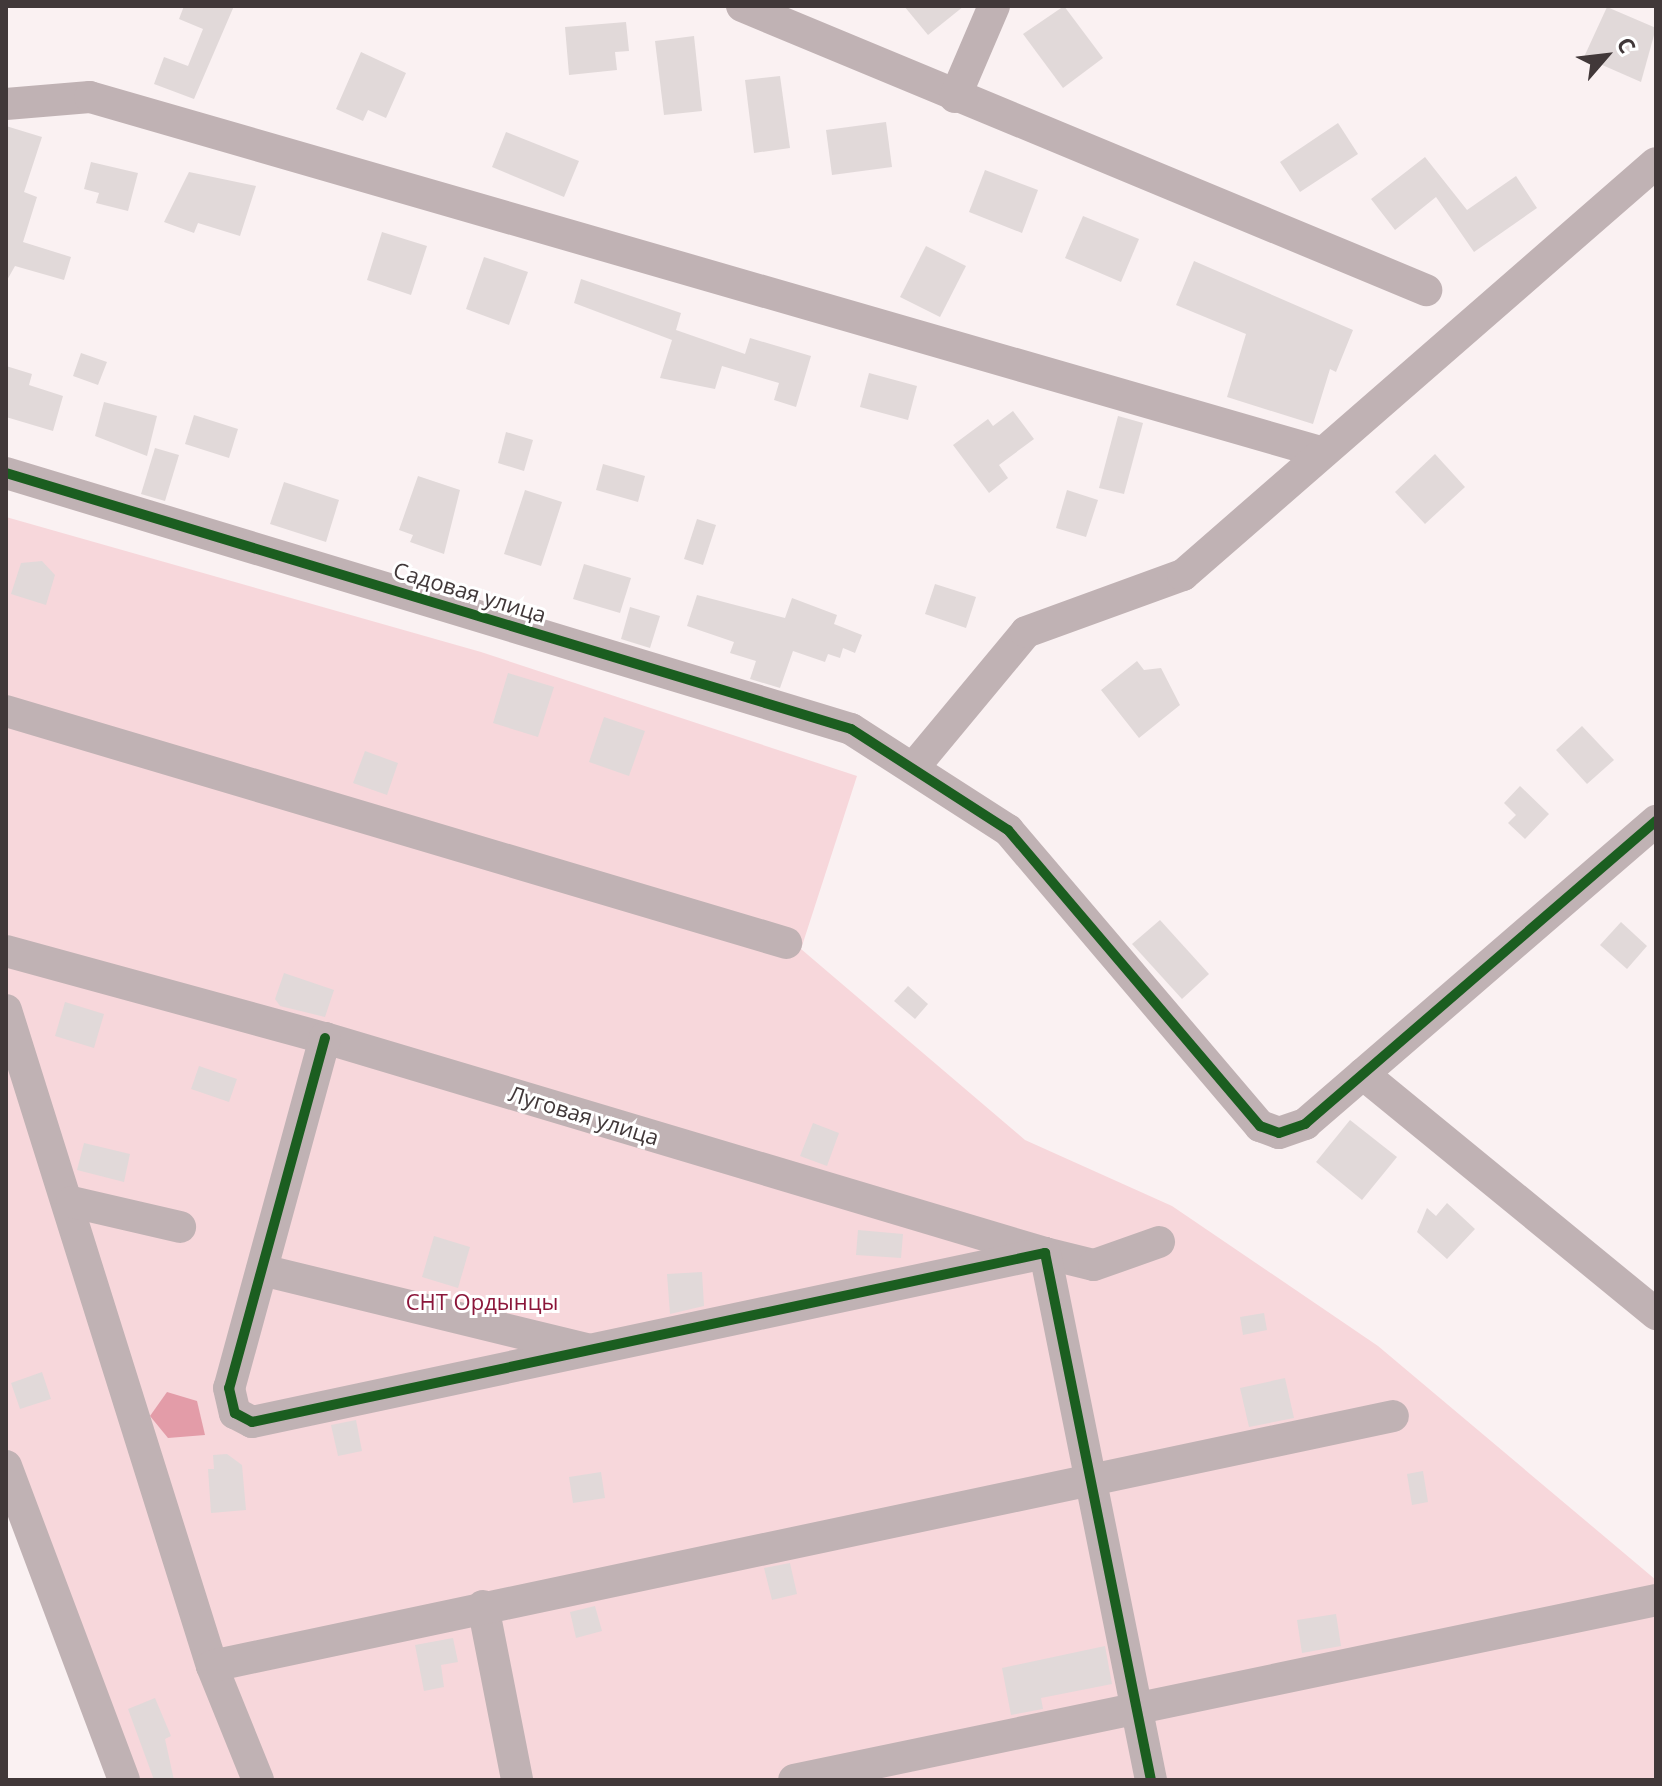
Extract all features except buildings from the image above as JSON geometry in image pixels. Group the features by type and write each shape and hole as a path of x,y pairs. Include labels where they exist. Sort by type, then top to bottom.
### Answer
{"street":[{"path":"742,6 1426,290"},
{"path":"955,97 994,6"},
{"path":"6,104 90,97 1320,452"},
{"path":"914,767 1026,632 1183,575 1320,452 1656,163"},
{"name":"Садовая улица","path":"6,473 851,729 1008,830 1260,1126 1279,1133 1305,1124 1656,821"},
{"path":"6,711 786,943"},
{"name":"Луговая улица","path":"6,951 325,1038 1045,1253 1094,1265 1159,1242"},
{"path":"6,1010 72,1202 212,1666 258,1780"},
{"path":"325,1038 229,1388 235,1413 252,1422 1045,1253 1151,1780"},
{"path":"1363,1074 1656,1314"},
{"path":"72,1202 180,1227"},
{"path":"262,1270 593,1351"},
{"path":"212,1666 1092,1476 1393,1416"},
{"path":"6,1466 124,1780"},
{"path":"794,1780 1656,1600"},
{"path":"483,1606 517,1780"}],"green space":[{"name":"СНТ Ордынцы","path":"6,517 481,652 857,776 801,949 1025,1140 1172,1206 1378,1346 1656,1580 1656,1780 135,1780 6,1446"}],"shaded area":[{"path":"167,1392 197,1401 205,1435 168,1438 150,1416"}],"cycle path":[{"path":"6,473 851,729 1008,830 1260,1126 1279,1133 1305,1124 1656,821"},
{"path":"325,1038 229,1388 235,1413 252,1422 1045,1253 1151,1780"}]}
